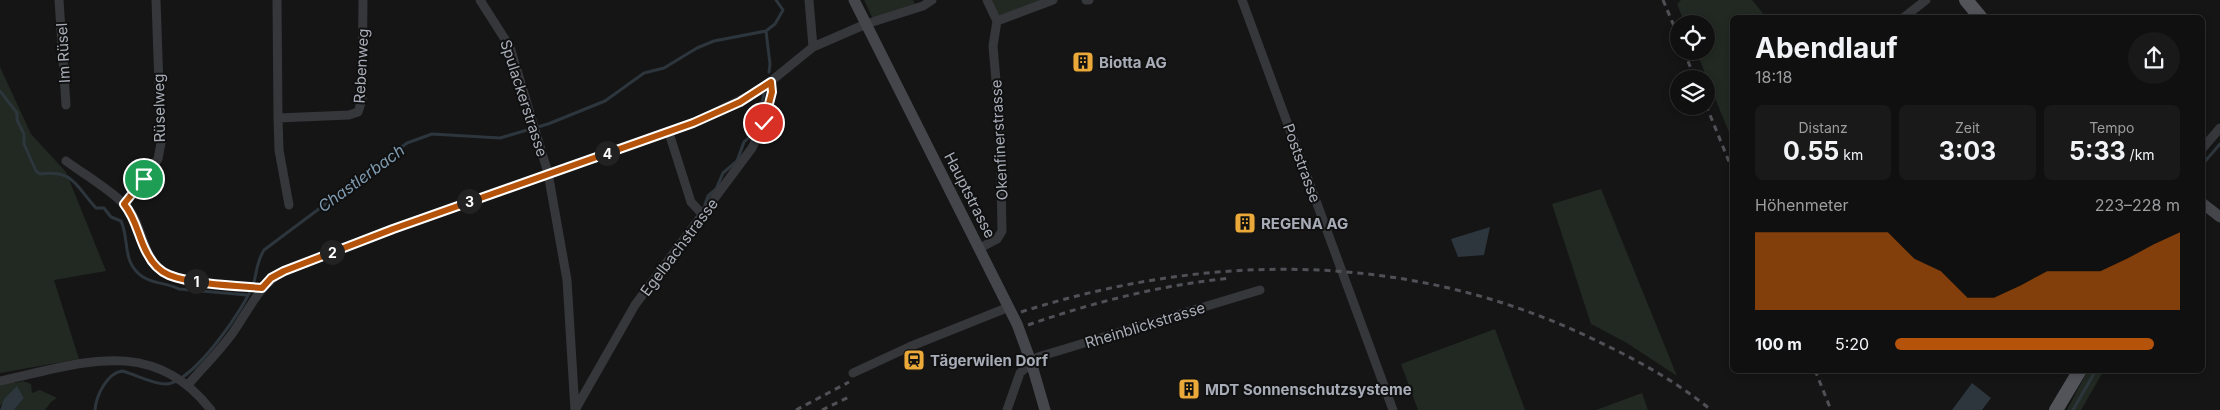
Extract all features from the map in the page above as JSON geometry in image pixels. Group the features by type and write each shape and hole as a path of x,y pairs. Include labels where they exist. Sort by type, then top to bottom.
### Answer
{"main road":[{"path":"1966,0 1978,15"},
{"path":"2056,410 2078,373"}],"street":[{"name":"Im Rüsel","path":"59,0 66,105"},
{"name":"Rüselweg","path":"124,204 158,159 161,144 156,0"},
{"path":"277,0 279,150 289,205"},
{"name":"Rebenweg","path":"278,118 349,116 358,112 362,100 363,0"},
{"name":"Spulackerstrasse","path":"480,0 510,47 548,173 567,280 575,410"},
{"path":"809,0 814,47"},
{"name":"Hauptstrasse","path":"854,0 1009,307 1032,362 1045,410"},
{"path":"187,384 234,332 255,287 284,271 548,173 669,133 740,102 771,82 814,47 866,24 923,6 932,0"},
{"path":"987,0 997,20 1052,0"},
{"name":"Poststrasse","path":"1242,0 1393,410"},
{"path":"1908,15 1926,0"},
{"name":"Okenfinerstrasse","path":"980,248 997,239 1002,231 1000,126 993,46 997,20"},
{"name":"Egelbachstrasse","path":"575,410 635,305 752,148 764,123 772,92 771,82"},
{"path":"2205,146 2220,128"},
{"path":"669,133 691,202 703,215"},
{"path":"66,161 124,204 133,215 146,252 154,265 168,274 184,279 255,287"},
{"path":"2205,205 2220,217"},
{"name":"Rheinblickstrasse","path":"1032,362 1038,357 1260,290"},
{"path":"853,374 909,347 1009,307"},
{"path":"0,381 86,362 133,360 174,374 187,384 211,410"},
{"path":"1008,410 1020,373 1032,362"}],"shaded area":[{"path":"864,0 913,0 915,4 873,19"},
{"path":"988,0 1053,0 997,21"},
{"path":"1681,0 1752,0 1764,15 1730,15 1730,135 1715,98 1715,70 1704,70 1700,60 1715,60 1715,15 1681,15 1677,4"},
{"path":"0,67 31,134 66,172 106,271 54,280 79,359 0,373"},
{"path":"1601,189 1677,376 1627,343 1591,324 1552,204"},
{"path":"1490,227 1484,255 1458,257 1451,239"},
{"path":"1495,329 1525,410 1418,410 1401,364"},
{"path":"2086,373 2102,373 2081,410 2067,410"},
{"path":"14,381 15,383 23,381 31,384 32,393 40,390 57,398 45,410 14,410 24,398 17,387 0,406 0,383"},
{"path":"1972,383 1991,398 1982,410 1952,410"},
{"path":"17,386 24,398 14,410 0,410 4,399"},
{"path":"1642,393 1648,410 1596,410"}],"waterway":[{"name":"Chastlerbach","path":"95,410 103,386 117,373 122,371 166,384 177,380 190,371 217,342 241,308 254,282 264,250 407,143 432,134 500,138 548,124 605,101 644,73 664,68 697,48 714,41 766,31 775,24 783,10 776,0"},
{"path":"766,31 770,64 769,72"},
{"path":"0,91 17,113 17,120 24,134 24,144 36,171 40,174 51,173 67,177 73,181 96,208 104,208 111,217 121,221 129,258 136,271 143,277 179,289 247,295"},
{"path":"705,204 708,196 716,189 723,173 737,161 744,142 755,132 764,94"},
{"path":"2205,162 2220,144"},
{"path":"2073,410 2094,373"}],"railway":[{"path":"1663,0 1670,17"},
{"path":"1688,60 1691,70"},
{"path":"1710,115 1730,164"},
{"path":"1021,312 1093,292 1166,278 1238,271 1311,270 1383,276 1455,290 1526,311 1595,340 1640,363 1698,399 1711,410"},
{"path":"1028,325 1078,309 1153,290 1231,278"},
{"path":"1816,373 1831,410"},
{"path":"796,410 849,382"},
{"path":"822,410 851,396"}],"place":[{"name":"Biotta AG","path":"1083,62"},
{"name":"REGENA AG","path":"1245,223"},
{"name":"Tägerwilen Dorf","path":"914,360"},
{"name":"MDT Sonnenschutzsysteme","path":"1189,389"}],"route":[{"path":"144,179 124,204 133,215 146,252 154,265 168,274 184,279 262,288 271,278 284,271 393,229 548,173 669,133 740,102 771,82 772,92 764,123"}]}
